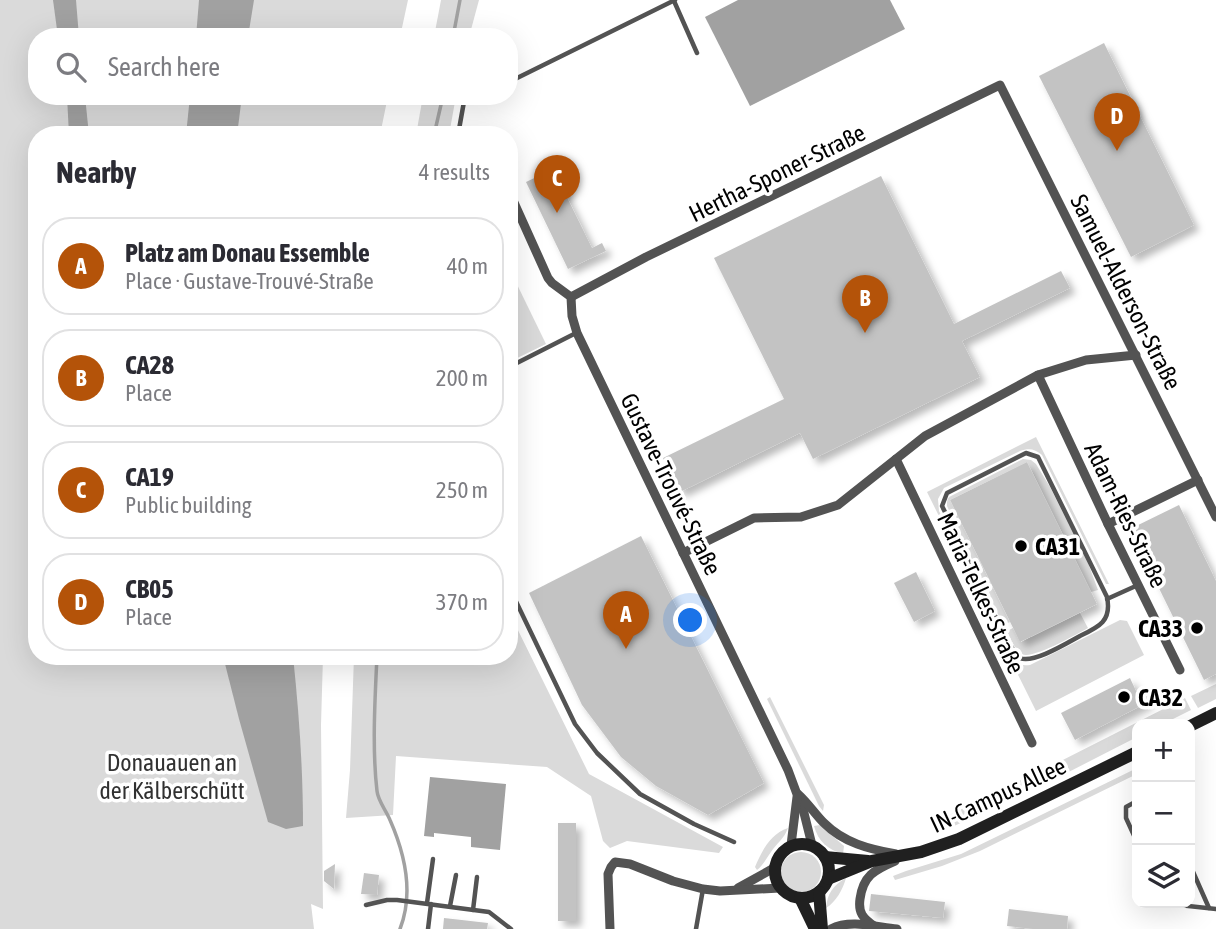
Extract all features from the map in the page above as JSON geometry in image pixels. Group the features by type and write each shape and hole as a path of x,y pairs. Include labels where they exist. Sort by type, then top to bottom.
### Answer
{"street":[{"name":"Hertha-Sponer-Straße","path":"571,297 646,257 1000,85"},
{"name":"Samuel-Alderson-Straße","path":"1000,85 1216,517"},
{"path":"518,211 548,278 571,297"},
{"name":"Gustave-Trouvé-Straße","path":"571,297 572,316 577,333 788,770 804,813 812,845"},
{"path":"683,553 754,518 801,517 838,505 925,436 1038,375 1086,360 1136,355"},
{"name":"Adam-Ries-Straße","path":"1038,375 1180,670"},
{"name":"Maria-Telkes-Straße","path":"896,459 1032,743"},
{"path":"1108,524 1198,480"},
{"path":"1195,724 1216,713"},
{"name":"IN-Campus Allee","path":"828,879 872,861 904,856 976,832 1132,754"},
{"name":"Gustave-Trouvé-Straße","path":"791,845 797,792"},
{"name":"Gustave-Trouvé-Straße","path":"797,792 822,821 841,837 871,849 904,856"},
{"path":"791,845 812,845 825,857 828,879 819,892 807,898 789,895 780,888 775,875 774,868 779,855 791,845"},
{"path":"874,926 860,914 862,887 865,880 876,870 904,856"},
{"name":"IN-Campus Allee","path":"825,857 872,861"},
{"path":"610,929 608,874 615,862 623,862 703,889 719,891 780,888"},
{"path":"737,889 774,868"},
{"path":"819,892 822,929"},
{"path":"800,898 815,929"},
{"path":"831,929 846,924 897,929"}],"lane":[{"path":"518,78 675,0 697,53"},
{"path":"460,126 464,105"},
{"path":"518,362 577,333"},
{"path":"1026,453 1038,457 1107,599 1109,608 1106,618 1091,631 1031,659 1022,660 1016,655 942,506 947,493 1026,453"},
{"path":"1107,599 1138,585"},
{"path":"518,606 575,724 597,753 640,794 694,824 734,842"},
{"path":"1132,804 1126,807 1125,814 1132,830"},
{"path":"428,929 433,859"},
{"path":"450,906 456,875"},
{"path":"1195,876 1209,908"},
{"path":"473,909 477,877"},
{"path":"696,929 703,889"},
{"path":"366,905 397,900 473,909 489,912 511,929"},
{"path":"1195,907 1216,909"}],"green space":[{"name":"Donauauen an der Kälberschütt","path":"0,0 408,0 402,28 28,28 28,105 386,105 382,126 28,126 28,665 323,665 323,909 311,904 314,929 0,929"},
{"path":"441,0 479,0 471,28 436,28"},
{"path":"421,105 454,105 451,126 418,126"},
{"path":"518,286 546,344 518,358"},
{"path":"1036,437 1109,584 1106,584 1042,455 1034,450 1020,451 944,488 938,499 939,511 1014,660 1018,663 1030,665 1120,620 1127,621 1144,655 1036,711 927,492"},
{"path":"1023,459 1036,464 1050,487 1088,563 1098,590 1091,592 1027,462 950,500 1010,622 1003,625 947,501 951,496"},
{"path":"1080,613 1088,628 1055,646 1027,655 1019,652 1007,631 1013,628 1021,642"},
{"path":"518,630 589,774 723,847 719,853 627,841 610,848 603,841 591,796 547,767 396,756 393,815 346,818 354,665 518,665"},
{"path":"1216,684 1216,699 1198,708 1191,696"},
{"path":"770,697 824,805 823,811 767,699"},
{"path":"1185,698 1191,710 1173,719 1144,719"},
{"path":"1132,725 1132,740 1055,779 1049,767"},
{"path":"1042,770 1047,781 944,831 939,820"},
{"path":"1132,770 1132,776 980,851 895,880 893,876 961,854"},
{"path":"820,825 844,846 843,854 828,847 821,840 814,826"},
{"path":"788,828 757,870 755,867 767,844 776,834"},
{"path":"801,852 809,853 815,858 820,864 820,880 815,886 809,891 801,892 793,891 787,886 782,880 781,872 782,864 787,858 793,853"},
{"path":"846,878 839,895 826,908 832,890"}],"shaded area":[{"path":"53,0 76,0 78,28 57,28"},
{"path":"199,0 254,0 249,28 197,28"},
{"path":"738,0 890,0 905,29 750,106 705,17"},
{"path":"67,105 86,105 88,126 69,126"},
{"path":"189,105 241,105 238,126 187,126"},
{"path":"225,665 294,665 303,826 286,829 268,822"},
{"path":"430,777 506,784 500,850 471,847 471,837 434,833 434,837 424,836"}],"building":[{"path":"1104,43 1194,225 1131,257 1039,76"},
{"path":"553,169 592,248 602,243 606,251 568,269 526,182"},
{"path":"881,176 954,324 1061,271 1070,288 962,341 980,377 813,459 800,433 680,492 663,458 784,399 714,258"},
{"name":"CA31","path":"1027,462 1097,604 1020,642 950,500"},
{"name":"CA33","path":"1179,505 1216,581 1216,674 1204,680 1130,529"},
{"path":"641,536 764,783 708,815 656,786 621,757 582,705 529,593"},
{"path":"916,572 935,611 914,622 894,583"},
{"path":"1130,678 1136,691 1141,688 1148,702 1075,740 1061,713"},
{"path":"558,823 576,823 576,921 558,921"},
{"path":"335,864 334,889 324,881 324,871"},
{"path":"364,873 379,875 377,895 361,894"},
{"path":"871,894 945,902 943,918 869,911"},
{"path":"1009,909 1068,916 1067,929 1007,926"},
{"path":"444,918 488,923 487,929 443,929"}],"waterway":[{"path":"455,28 460,0"},
{"path":"436,126 441,105"},
{"path":"377,665 375,775 380,802 395,833 406,874 406,902 400,929"}],"place":[{"name":"CB05","path":"1117,151"},
{"name":"CA19","path":"557,213"},
{"name":"CA28","path":"865,333"},
{"name":"CA31","path":"1021,546"},
{"name":"CA33","path":"1197,628"},
{"name":"Platz am Donau Essemble","path":"626,649"},
{"name":"CA32","path":"1124,697"}]}
